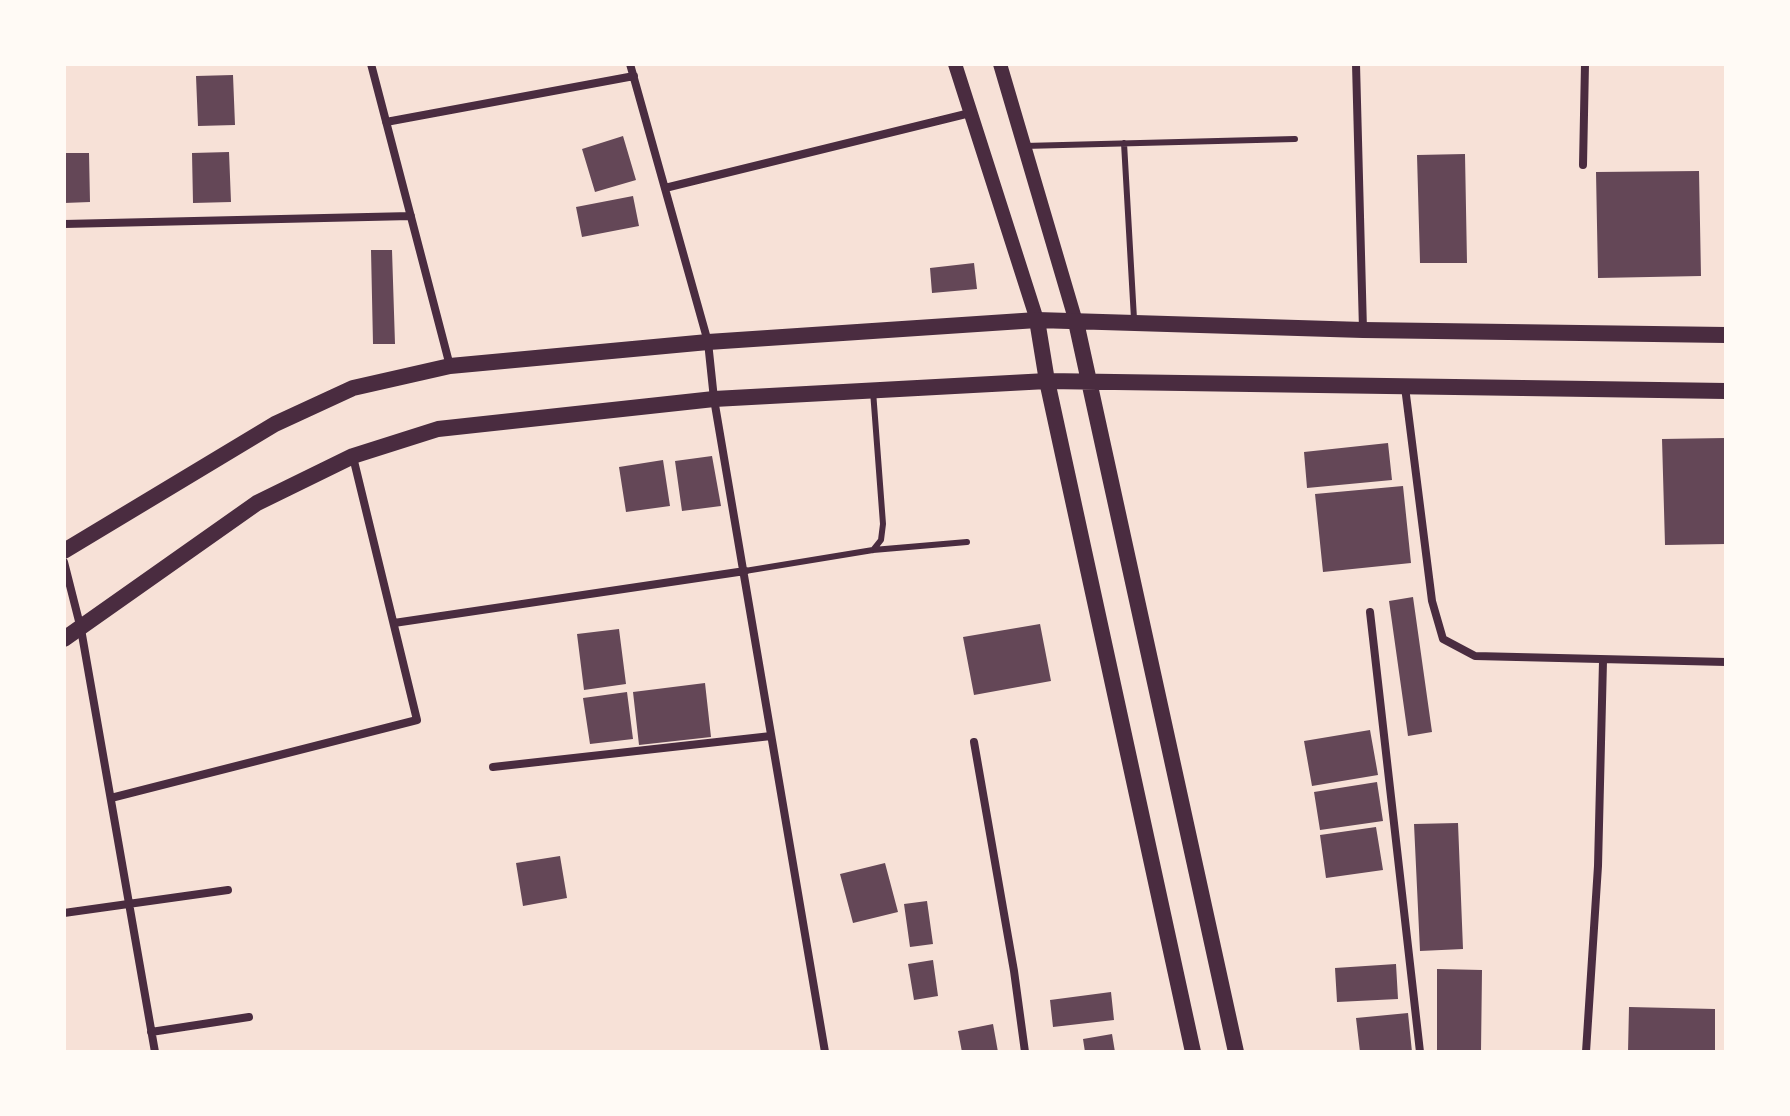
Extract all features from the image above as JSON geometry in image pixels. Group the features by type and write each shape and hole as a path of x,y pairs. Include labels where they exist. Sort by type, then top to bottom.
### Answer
{"main road":[{"path":"64,551 275,424 353,388 450,366 708,342 1037,320 1363,330 1726,335"},
{"path":"1037,320 1047,381 1193,1052"},
{"path":"1076,322 1236,1052"},
{"path":"64,639 257,503 353,456 438,429 714,399 1047,381 1726,391"}],"street":[{"path":"371,64 450,366"},
{"path":"630,64 708,342 714,399 825,1052"},
{"path":"955,64 1037,320"},
{"path":"1000,64 1076,322"},
{"path":"1356,64 1363,330"},
{"path":"1583,165 1585,64"},
{"path":"386,122 634,76"},
{"path":"665,188 970,113"},
{"path":"64,224 411,216"},
{"path":"1405,387 1432,601 1443,639 1475,656 1726,662"},
{"path":"111,798 417,720 353,456"},
{"path":"64,562 81,629 155,1052"},
{"path":"394,623 745,571"},
{"path":"1370,612 1420,1052"},
{"path":"1586,1052 1598,866 1603,661"},
{"path":"493,767 771,736"},
{"path":"974,742 1025,1052"},
{"path":"64,913 228,890"},
{"path":"151,1032 249,1017"}],"lane":[{"path":"1024,146 1295,139"},
{"path":"1124,143 1134,324"},
{"path":"873,391 883,524 881,540 873,550"},
{"path":"745,571 873,550 967,542"}],"building":[{"path":"233,75 235,125 198,126 196,76"},
{"path":"623,136 636,180 595,192 582,149"},
{"path":"229,152 231,202 193,203 192,153"},
{"path":"64,153 89,153 90,202 64,203"},
{"path":"1465,154 1467,263 1420,263 1417,155"},
{"path":"1699,171 1701,276 1598,278 1596,172"},
{"path":"633,196 639,226 582,237 576,207"},
{"path":"371,250 392,250 395,344 373,344"},
{"path":"974,263 977,289 932,293 930,268"},
{"path":"1726,438 1726,544 1665,545 1662,439"},
{"path":"1388,443 1392,480 1307,488 1304,452"},
{"path":"712,456 721,506 682,511 675,461"},
{"path":"663,460 670,506 626,512 619,467"},
{"path":"1403,486 1411,563 1323,572 1315,494"},
{"path":"1413,597 1432,732 1408,736 1389,601"},
{"path":"1040,624 1051,681 974,695 963,637"},
{"path":"619,629 626,684 584,690 577,634"},
{"path":"705,683 711,737 639,745 633,692"},
{"path":"627,692 633,739 590,744 583,698"},
{"path":"1370,730 1378,775 1312,786 1304,741"},
{"path":"1377,782 1383,821 1320,830 1314,792"},
{"path":"1458,823 1463,949 1420,951 1414,824"},
{"path":"1376,827 1383,870 1326,878 1320,835"},
{"path":"560,856 567,898 523,906 516,863"},
{"path":"885,863 898,912 853,923 840,874"},
{"path":"927,901 933,944 910,947 904,904"},
{"path":"933,960 938,996 914,1000 908,964"},
{"path":"1396,964 1398,999 1337,1002 1335,968"},
{"path":"1437,969 1482,970 1481,1052 1437,1052"},
{"path":"1111,992 1114,1020 1053,1027 1050,1000"},
{"path":"1629,1007 1715,1009 1715,1052 1628,1052"},
{"path":"1408,1013 1412,1052 1360,1052 1356,1018"},
{"path":"993,1024 998,1052 962,1052 958,1031"},
{"path":"1112,1034 1115,1052 1085,1052 1083,1039"}]}
